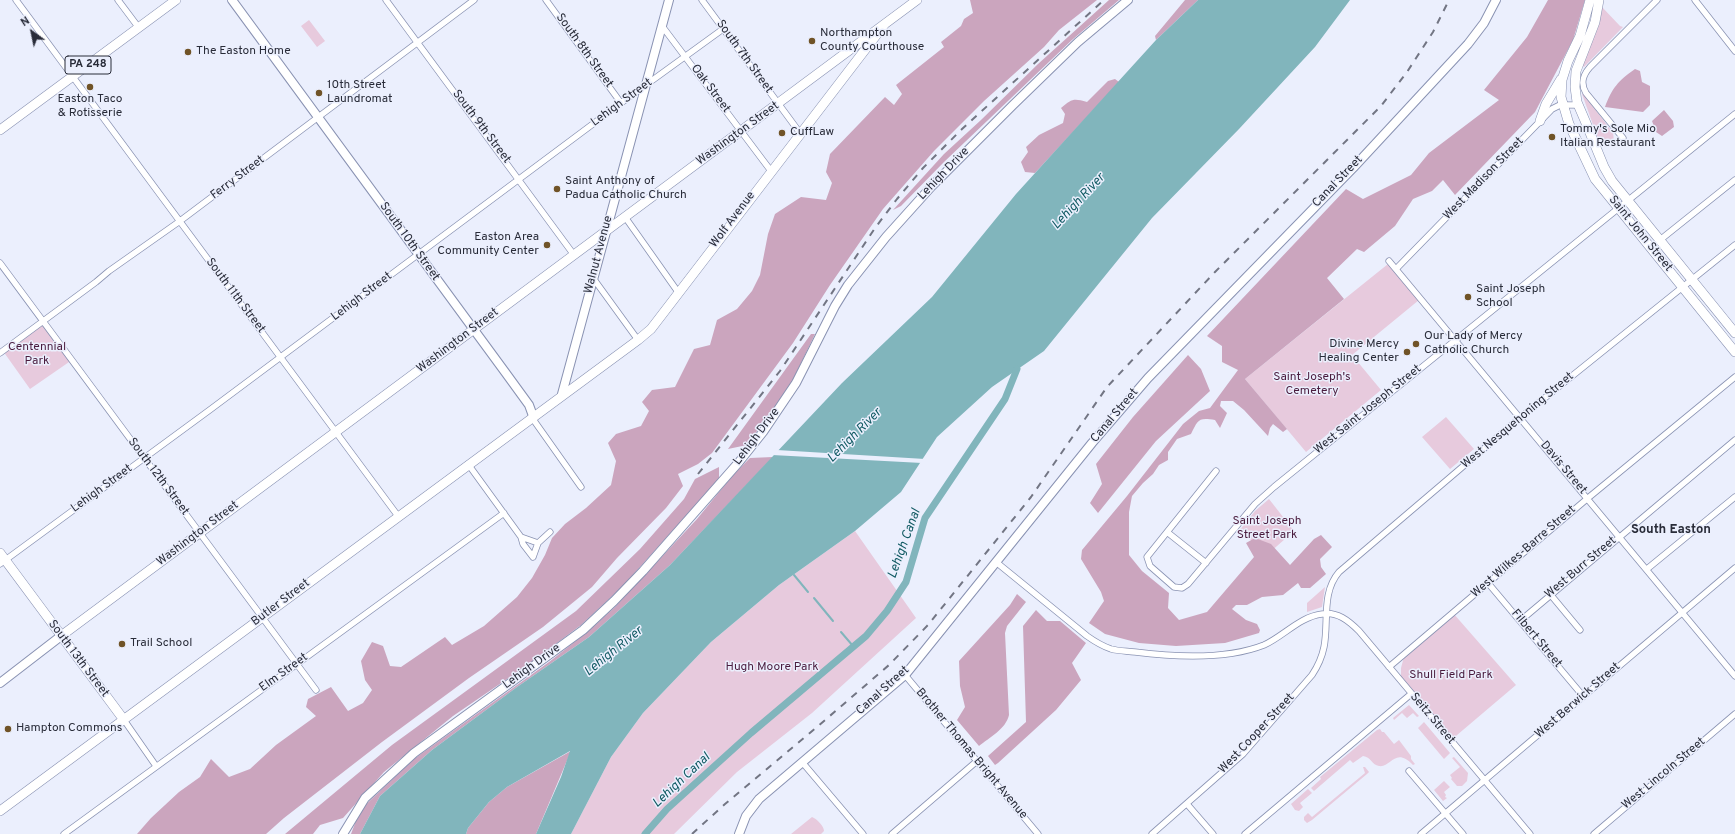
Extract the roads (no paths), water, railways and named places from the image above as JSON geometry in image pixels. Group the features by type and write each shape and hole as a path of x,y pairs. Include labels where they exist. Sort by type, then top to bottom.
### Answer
{"main road":[{"name":"PA 248","path":"0,130 176,0"},
{"name":"Washington Street","path":"61,636 917,0"},
{"path":"1540,121 1546,104 1562,76 1580,36 1590,0"},
{"name":"Saint John Street","path":"1599,0 1595,22 1576,70 1575,87 1578,105 1606,170 1628,200 1735,333"},
{"name":"Wolf Avenue","path":"562,394 638,340 651,329 884,25"},
{"path":"838,59 846,68 846,73"},
{"name":"Saint John Street","path":"1562,76 1561,89 1563,105 1569,124 1591,173 1735,352"},
{"name":"Butler Street","path":"0,811 562,394"},
{"name":"South 13th Street","path":"2,559 124,720"}],"street":[{"name":"South 11th Street","path":"16,0 398,516"},
{"path":"118,0 138,28"},
{"name":"South 10th Street","path":"232,0 529,405 535,422 581,487"},
{"name":"South 9th Street","path":"386,0 520,179 574,255"},
{"name":"Ferry Street","path":"0,353 109,271 180,221 474,0"},
{"name":"South 8th Street","path":"546,0 621,103"},
{"name":"Walnut Avenue","path":"562,394 605,232 670,0"},
{"name":"South 7th Street","path":"702,0 800,133"},
{"name":"Lehigh Drive","path":"343,834 365,798 414,753 583,630 643,571 739,462 763,432 796,383 835,306 848,285 886,237 931,187 1034,84 1078,42 1128,0"},
{"name":"Canal Street","path":"739,834 746,816 755,803 905,674 1096,438 1148,378 1353,168 1468,44 1484,23 1496,0"},
{"path":"1623,138 1586,92 1583,87 1583,80 1589,69 1657,0"},
{"path":"1696,0 1735,51"},
{"name":"Oak Street","path":"662,26 771,171"},
{"name":"Lehigh Street","path":"2,559 145,458 621,103 723,29"},
{"path":"1563,105 1578,105"},
{"name":"West Madison Street","path":"1397,268 1540,121 1554,108 1563,105"},
{"name":"West Saint Joseph Street","path":"1167,532 1147,557 1148,562 1151,567 1174,587 1179,588 1188,584 1255,504 1268,492 1735,114"},
{"path":"1660,240 1735,180"},
{"path":"625,217 678,292"},
{"name":"West Nesquehoning Street","path":"1327,613 1329,591 1333,580 1339,572 1521,417 1735,245"},
{"name":"Davis Street","path":"1389,261 1397,268 1735,676"},
{"name":"South 12th Street","path":"0,264 316,690"},
{"path":"593,278 638,340"},
{"name":"West Wilkes-Barre Street","path":"1389,667 1588,498 1735,377"},
{"name":"West Burr Street","path":"1520,621 1550,594 1735,440"},
{"path":"468,464 521,537 523,544 533,557 538,543 550,532"},
{"path":"1206,563 1167,532 1216,471"},
{"path":"1646,569 1735,497"},
{"name":"Elm Street","path":"64,834 504,513"},
{"path":"521,537 538,543"},
{"path":"996,562 1091,639 1101,645 1116,650 1173,656 1236,652 1263,645 1275,639 1307,617 1327,613"},
{"name":"West Berwick Street","path":"1421,834 1554,723 1583,696 1735,568"},
{"name":"Filbert Street","path":"1488,583 1583,696"},
{"path":"1550,594 1580,630"},
{"name":"Seitz Street","path":"1327,613 1339,616 1352,624 1530,834"},
{"name":"West Cooper Street","path":"1152,834 1243,754 1312,675 1320,661 1324,648 1327,613"},
{"name":"Washington Street","path":"0,683 61,636"},
{"name":"Brother Thomas Bright Avenue","path":"905,674 1038,834"},
{"path":"1245,834 1411,694"},
{"name":"West Lincoln Street","path":"1594,834 1735,714"},
{"name":"South 13th Street","path":"124,720 156,766"},
{"path":"892,834 977,761"},
{"path":"802,762 863,834"},
{"path":"1409,771 1463,834"},
{"path":"1187,804 1213,834"}],"water":[{"name":"Lehigh River","path":"1198,0 1350,0 1315,47 1239,129 1152,218 1044,351 992,387 937,437 901,492 855,531 779,585 711,642 643,713 611,757 571,834 536,834 561,777 570,751 507,787 489,802 468,828 466,834 360,834 380,796 432,750 517,687 589,637 670,565 842,383 932,297 1016,194 1156,40"}],"waterway":[{"name":"Lehigh Canal","path":"645,834 667,809 751,733 866,636 887,611 906,582 925,518 1005,399 1017,369"},
{"path":"794,575 808,592"},
{"path":"814,598 833,621"},
{"path":"841,632 853,646"}],"railway":[{"path":"698,474 780,371 875,228 923,168 962,129 1104,0"},
{"path":"692,834 725,804 889,665 928,625 1031,497 1107,387 1215,272 1381,106 1407,72 1433,32 1449,0"}],"place":[{"name":"Northampton County Courthouse","path":"812,41"},
{"name":"The Easton Home","path":"188,52"},
{"name":"Easton Taco & Rotisserie","path":"90,87"},
{"name":"10th Street Laundromat","path":"319,93"},
{"name":"CuffLaw","path":"782,133"},
{"name":"Tommy's Sole Mio Italian Restaurant","path":"1552,137"},
{"name":"Saint Anthony of Padua Catholic Church","path":"557,189"},
{"name":"Easton Area Community Center","path":"547,245"},
{"name":"Saint Joseph School","path":"1468,297"},
{"name":"Our Lady of Mercy Catholic Church","path":"1416,344"},
{"name":"Divine Mercy Healing Center","path":"1407,352"},
{"name":"Trail School","path":"122,644"},
{"name":"Hampton Commons","path":"8,729"}],"district":[{"name":"South Easton","path":"1671,530"}],"park label":[{"name":"Centennial Park","path":"37,355"},
{"name":"Saint Joseph's Cemetery","path":"1312,385"},
{"name":"Saint Joseph Street Park","path":"1267,529"},
{"name":"Hugh Moore Park","path":"772,668"},
{"name":"Shull Field Park","path":"1451,676"}]}
